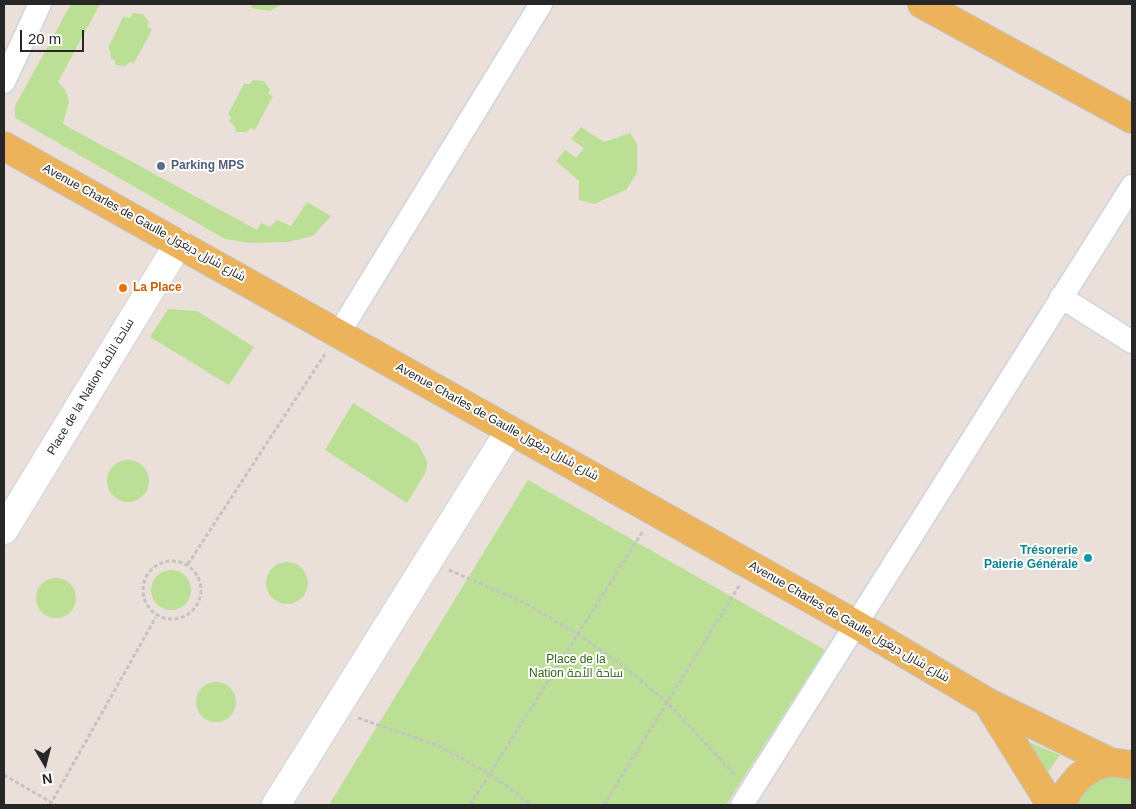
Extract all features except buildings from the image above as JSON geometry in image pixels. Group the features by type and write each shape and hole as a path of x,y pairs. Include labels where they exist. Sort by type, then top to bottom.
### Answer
{"main road":[{"path":"922,4 1132,119"},
{"name":"Avenue Charles de Gaulle شارع شارل ديغول","path":"4,146 857,625 987,702 1125,762"},
{"name":"Place de la Nation ساحة الأمة","path":"4,530 179,243"},
{"path":"276,805 510,430"},
{"name":"Avenue Charles de Gaulle شارع شارل ديغول","path":"987,702 1051,805"},
{"path":"1062,805 1069,789 1080,776 1094,767 1125,762"}],"street":[{"path":"4,82 40,4"},
{"path":"339,333 541,4"},
{"path":"747,798 1132,186"},
{"path":"1061,297 1132,342"}],"path":[{"path":"188,564 339,333"},
{"path":"470,805 655,511"},
{"path":"174,560 188,564 196,572 201,596 189,615 169,620 156,617 148,607 141,586 154,565 174,560"},
{"path":"428,561 524,604 577,634 621,664 667,702 747,798"},
{"path":"604,805 751,566"},
{"path":"51,804 156,617"},
{"path":"335,711 400,731 439,746 490,774 532,805"},
{"path":"4,775 51,804 56,805"}],"green space":[{"path":"71,4 100,4 58,82 65,90 69,101 63,124 257,230 261,223 270,227 277,220 291,226 307,202 331,216 313,236 288,242 251,243 225,239 15,118 15,106"},
{"path":"253,4 282,4 270,11 251,8"},
{"path":"133,13 143,14 149,22 147,27 152,30 134,63 130,62 125,66 115,65 115,60 111,59 108,48 123,17 130,18"},
{"path":"253,80 264,81 270,89 268,94 273,96 255,130 251,128 246,132 236,132 235,127 229,121 231,117 228,114 244,84 250,84"},
{"path":"581,127 604,142 630,133 637,144 637,173 626,190 594,204 579,200 579,181 556,161 565,150 576,158 584,148 571,139"},
{"path":"168,309 197,311 254,347 229,385 150,337"},
{"path":"353,403 418,444 427,461 426,472 407,503 325,450"},
{"path":"132,460 140,463 146,469 149,481 146,493 140,499 124,502 116,499 110,493 107,477 110,469 116,463"},
{"name":"Place de la Nation ساحة الأمة","path":"528,480 825,650 726,805 329,805"},
{"path":"291,562 299,565 305,571 308,583 305,595 299,601 283,604 275,601 269,595 266,579 269,571 275,565"},
{"path":"171,570 185,576 191,590 185,604 171,610 157,604 151,590 157,576"},
{"path":"52,578 60,578 67,581 73,587 76,598 73,609 67,615 60,618 52,618 45,615 39,609 36,602 36,594 39,587 45,581"},
{"path":"220,682 227,685 233,691 236,702 235,710 227,719 220,722 212,722 205,719 197,710 196,698 199,691 208,683"},
{"path":"1024,740 1060,755 1043,779"},
{"path":"1132,773 1132,805 1073,805 1098,774"}],"place":[{"name":"Parking MPS","path":"161,166"},
{"name":"La Place","path":"123,288"},
{"name":"Trésorerie Paierie Générale","path":"1088,558"}]}
